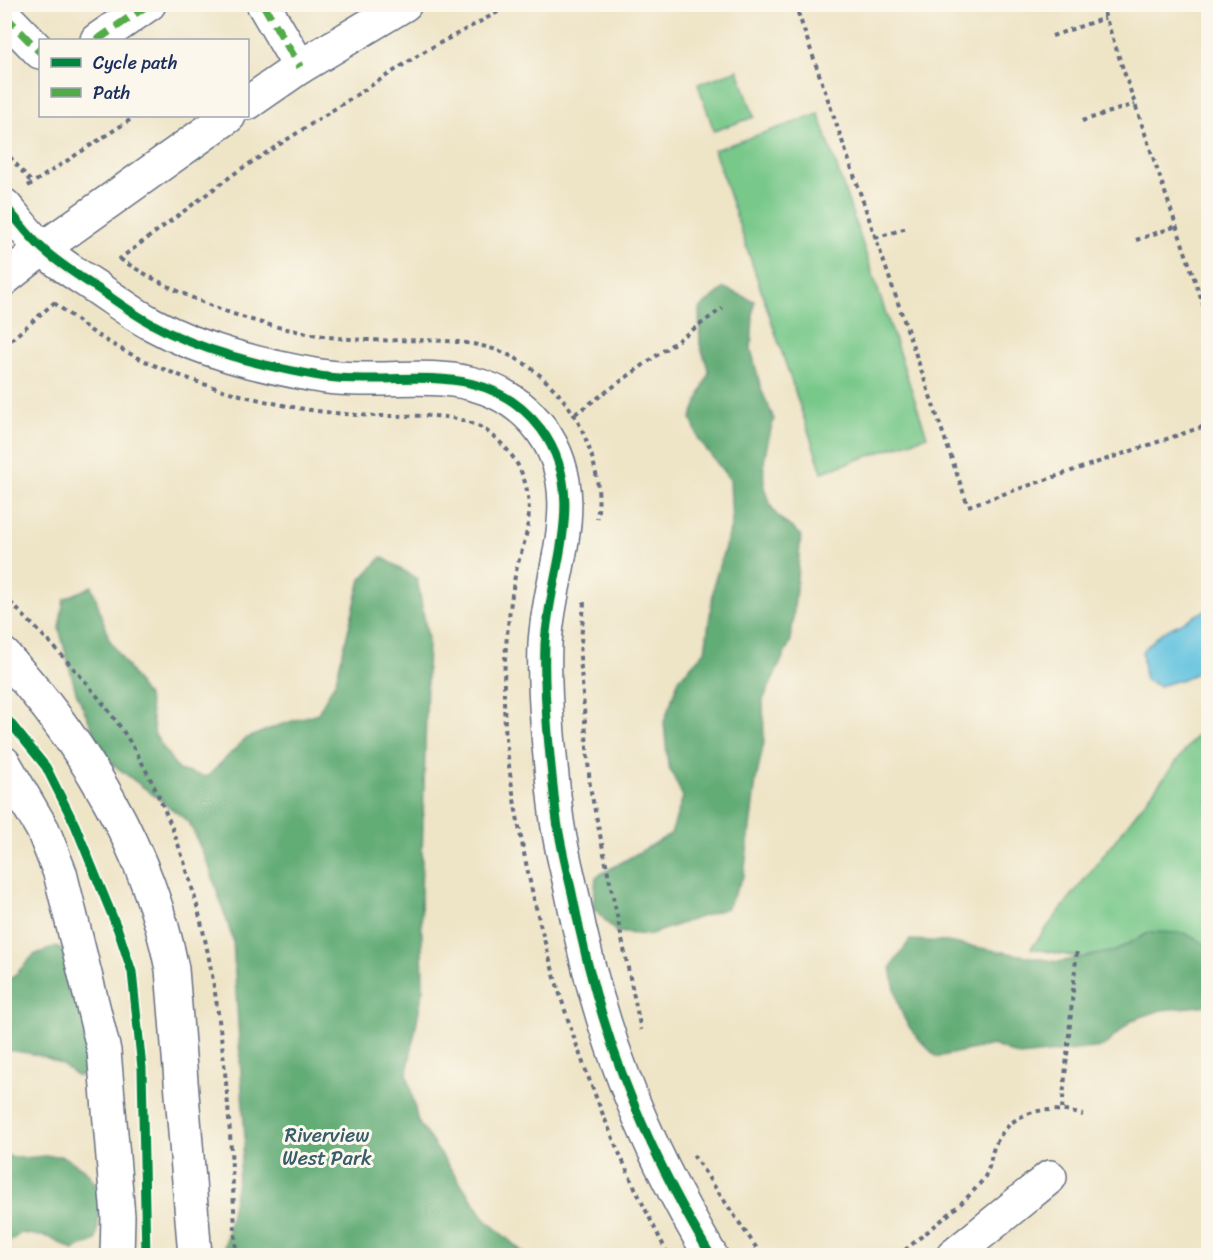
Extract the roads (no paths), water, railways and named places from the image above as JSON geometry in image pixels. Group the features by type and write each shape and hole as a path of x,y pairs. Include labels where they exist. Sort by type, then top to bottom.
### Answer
{"street":[{"path":"98,39 149,4"},
{"path":"263,4 300,66"},
{"path":"249,102 300,66 405,4"},
{"path":"4,15 39,51"},
{"path":"4,279 42,249 228,117"},
{"path":"4,204 42,249 153,325 213,350 315,375 348,379 433,377 457,379 508,398 528,413 544,433 565,481 566,508 545,640 556,816 582,943 614,1054 643,1131 669,1184 711,1256"},
{"path":"4,655 32,685 79,750 129,840 153,897 165,936 177,1011 195,1256"},
{"path":"4,763 43,830 60,873 104,1051 118,1216 117,1256"},
{"path":"953,1256 1050,1177"}],"water":[{"path":"1208,609 1208,667 1186,678 1159,686 1145,680 1142,651 1161,633"}],"park label":[{"name":"Riverview West Park","path":"327,1146"}]}
